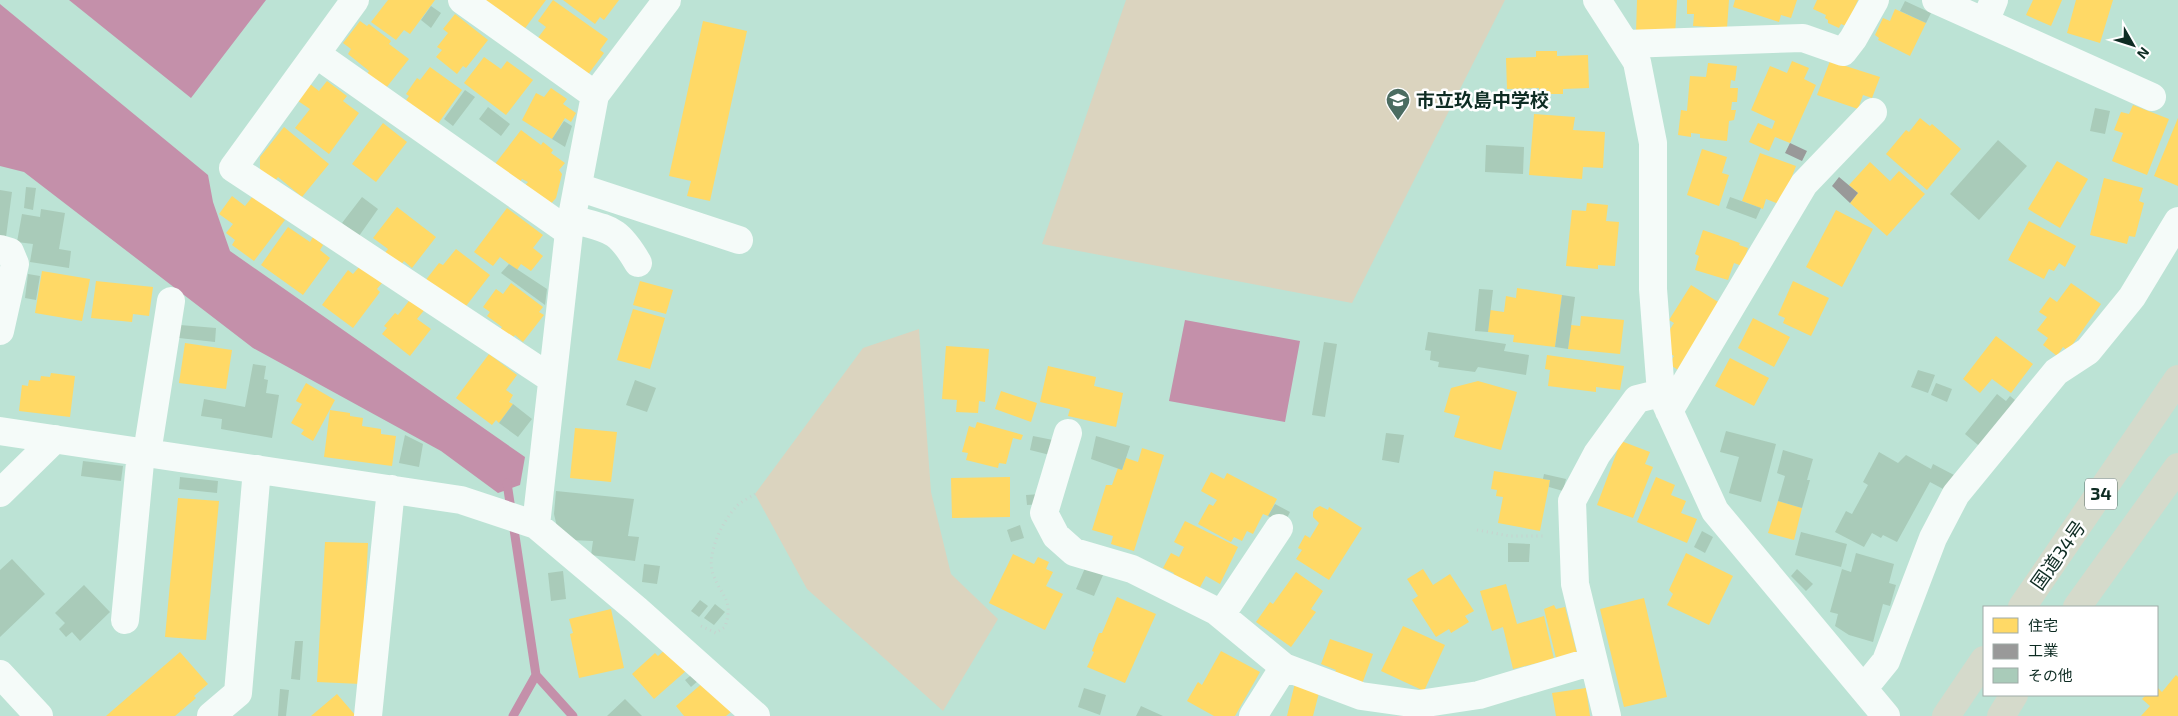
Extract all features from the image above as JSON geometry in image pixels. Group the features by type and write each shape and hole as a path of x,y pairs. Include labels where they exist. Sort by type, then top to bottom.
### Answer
{"highway":[{"name":"国道34号","path":"2023,606 2178,379"},
{"name":"34","path":"2078,606 2178,468"},
{"path":"1946,716 1983,661"},
{"path":"2001,716 2013,696"}],"street":[{"path":"355,0 233,168 552,379"},
{"path":"462,0 595,94"},
{"path":"1597,0 1637,62 1653,143 1653,290 1665,402 1715,511 1886,716"},
{"path":"1626,44 1803,38 1843,52 1853,39 1875,0"},
{"path":"1936,0 1989,11 2152,97"},
{"path":"534,524 570,225 595,94 662,2"},
{"path":"316,54 570,225 613,231 626,242 638,263"},
{"path":"1665,402 1804,184 1873,112"},
{"path":"578,187 739,240"},
{"path":"1864,688 1886,661 1933,538 1956,494 2056,372 2088,351 2132,297 2178,221"},
{"path":"0,248 10,252 14,264 0,331"},
{"path":"125,620 144,452 171,301"},
{"path":"1607,716 1575,584 1572,502 1597,454 1637,399 1665,402"},
{"path":"0,431 461,500 534,524 637,610 756,716"},
{"path":"1068,433 1044,513 1056,536 1074,552 1132,568 1221,615 1284,667 1361,696 1419,704 1479,695 1594,661"},
{"path":"0,493 55,439"},
{"path":"211,716 238,692 257,469"},
{"path":"368,716 391,489"},
{"path":"1221,615 1279,528"},
{"path":"1253,716 1284,667"},
{"path":"0,674 39,716"}],"path":[{"path":"700,625 716,633 725,628 730,612 726,598 712,572 711,560 714,544 736,506 755,494"},
{"path":"1477,530 1510,536 1574,536"}],"shaded area":[{"path":"69,0 266,0 191,98"},
{"path":"1126,0 1505,0 1352,303 1042,244"},
{"path":"0,4 208,175 213,202 230,251 525,457 520,485 498,493 441,451 253,348 24,172 0,166"},
{"path":"1185,320 1300,341 1285,422 1169,401"},
{"path":"919,329 931,492 951,574 998,619 943,711 807,589 755,494 863,348"}],"building: 住宅":[{"path":"388,0 435,0 410,34 404,30 396,40 371,22"},
{"path":"480,0 546,0 523,31"},
{"path":"553,0 608,39 600,50 604,53 587,76 537,39 546,27 538,21"},
{"path":"563,0 619,0 604,20 600,17 595,24"},
{"path":"1637,0 1677,0 1675,35 1636,33"},
{"path":"1687,0 1729,0 1727,28 1693,26 1694,14 1687,14"},
{"path":"1735,0 1797,0 1791,18 1781,15 1779,22 1733,7"},
{"path":"1817,0 1858,0 1846,26 1841,24 1839,28 1828,23 1828,20 1825,18 1826,15 1813,9"},
{"path":"2033,0 2062,0 2051,26 2026,15"},
{"path":"2076,0 2113,0 2100,43 2067,33"},
{"path":"1895,9 1926,23 1910,56 1878,40 1879,38 1875,35 1883,18 1890,21"},
{"path":"455,14 488,40 466,68 463,66 457,74 436,57 442,50 437,47 448,33 443,29"},
{"path":"360,21 367,26 369,24 391,41 389,44 409,59 386,88 367,74 369,71 348,54 351,49 343,43"},
{"path":"703,21 747,31 710,201 687,196 691,181 669,176"},
{"path":"1536,51 1557,51 1557,56 1588,55 1589,88 1563,89 1563,94 1539,94 1539,88 1507,89 1506,58 1536,57"},
{"path":"484,57 501,69 507,61 533,80 506,115 464,83"},
{"path":"1792,61 1809,68 1804,79 1816,85 1790,143 1775,137 1769,151 1749,142 1758,123 1772,129 1775,121 1751,110 1770,66 1787,73"},
{"path":"1830,61 1880,77 1872,98 1863,95 1858,109 1817,95"},
{"path":"1708,63 1737,66 1735,81 1731,80 1730,88 1738,88 1737,102 1732,102 1731,110 1736,110 1734,120 1729,121 1727,141 1700,138 1700,134 1691,133 1691,137 1678,135 1681,110 1687,111 1690,76 1706,77"},
{"path":"430,67 462,90 435,128 402,106 409,96 406,94 417,78 420,80"},
{"path":"327,81 347,96 343,101 359,113 329,154 295,128 310,109 298,101 310,84 319,91"},
{"path":"551,88 567,99 563,104 576,113 571,122 565,118 552,139 522,120 536,93 544,97"},
{"path":"2133,105 2169,119 2147,175 2112,161 2123,133 2114,130 2121,112 2129,114"},
{"path":"1534,114 1575,117 1573,130 1605,132 1603,168 1583,167 1582,179 1529,175"},
{"path":"1920,118 1930,126 1932,124 1961,149 1927,190 1886,154 1906,130 1909,132"},
{"path":"2178,118 2178,186 2154,176"},
{"path":"383,123 407,142 376,182 352,164"},
{"path":"284,127 329,164 302,197 278,177 273,183 260,172 260,157"},
{"path":"521,130 541,145 543,142 553,150 551,153 565,163 559,170 562,174 556,198 547,208 522,189 528,182 522,179 517,186 492,168"},
{"path":"1702,149 1727,157 1722,173 1729,175 1719,206 1687,195"},
{"path":"1760,153 1796,166 1781,205 1766,199 1763,209 1742,201"},
{"path":"2057,161 2088,179 2060,228 2028,209"},
{"path":"1870,162 1890,181 1899,171 1925,194 1887,236 1850,203 1858,193 1849,185"},
{"path":"2104,178 2143,188 2139,201 2144,203 2135,237 2129,236 2127,244 2090,235"},
{"path":"232,196 245,206 253,196 285,220 254,261 232,245 235,240 226,233 233,224 219,214"},
{"path":"1587,203 1608,205 1606,221 1619,222 1615,266 1598,265 1598,269 1566,266 1572,210 1586,211"},
{"path":"397,207 436,237 412,268 404,261 400,266 384,254 388,249 373,238"},
{"path":"507,208 543,235 533,248 543,256 531,271 521,264 517,270 500,257 493,266 474,252"},
{"path":"1836,210 1873,229 1842,287 1806,267"},
{"path":"2029,221 2076,246 2065,267 2059,263 2054,271 2049,269 2044,279 2008,260"},
{"path":"288,227 310,242 313,237 323,245 320,250 330,258 303,295 261,265"},
{"path":"1703,230 1740,243 1739,245 1748,248 1742,266 1734,263 1728,280 1695,270 1699,256 1695,254"},
{"path":"456,249 490,275 463,310 425,281 439,263 443,265"},
{"path":"360,266 382,283 377,289 380,292 353,328 322,305 348,270 353,274"},
{"path":"42,271 90,279 82,321 35,313"},
{"path":"96,281 153,287 149,316 133,314 132,322 91,318"},
{"path":"640,281 673,290 666,314 633,305"},
{"path":"1793,281 1829,298 1811,336 1783,323 1785,318 1778,315"},
{"path":"511,283 543,307 539,312 544,315 523,342 515,335 511,340 499,331 502,327 487,316 490,312 483,307 496,289 503,294"},
{"path":"2071,283 2101,304 2068,351 2063,347 2057,356 2043,345 2048,338 2037,330 2047,317 2039,312 2050,297 2057,302"},
{"path":"1691,285 1723,305 1681,372 1669,364 1674,356 1666,351 1663,340 1674,323 1669,320"},
{"path":"1517,288 1562,295 1555,347 1513,342 1514,335 1488,332 1490,310 1504,312 1506,296 1516,298"},
{"path":"412,297 426,308 417,319 431,329 410,356 382,334 387,328 384,326 395,313 398,315"},
{"path":"633,309 665,318 650,369 617,360"},
{"path":"1581,316 1624,320 1620,354 1568,349 1571,325 1580,326"},
{"path":"1753,318 1790,337 1774,367 1738,348"},
{"path":"1996,336 2033,364 2011,393 1992,379 1980,393 1963,379"},
{"path":"185,343 232,350 226,389 179,383"},
{"path":"946,346 989,349 985,402 979,401 978,413 956,412 957,400 942,399"},
{"path":"489,354 517,375 506,390 513,395 509,402 513,404 499,423 496,420 492,425 456,398"},
{"path":"1547,355 1624,366 1620,390 1596,387 1596,392 1548,386 1550,370 1545,369"},
{"path":"1730,358 1769,378 1754,406 1715,386"},
{"path":"1048,366 1096,377 1094,386 1123,393 1116,427 1068,416 1070,409 1040,402"},
{"path":"51,373 75,376 70,417 19,411 22,385 28,386 29,380 40,381 41,376 50,377"},
{"path":"1478,381 1517,392 1501,450 1454,437 1460,416 1444,412 1451,388"},
{"path":"306,383 335,400 313,441 301,434 304,430 291,423 302,404 296,401"},
{"path":"1001,391 1037,403 1031,422 995,409"},
{"path":"330,410 350,413 350,416 363,418 362,426 381,429 381,434 396,436 392,466 324,457"},
{"path":"977,422 1023,435 1021,440 1013,438 1006,464 999,463 998,468 966,460 968,453 962,452 969,426 975,428"},
{"path":"575,428 617,432 611,482 570,478"},
{"path":"1621,441 1650,452 1645,464 1653,467 1633,518 1597,505"},
{"path":"1142,448 1164,455 1134,551 1111,544 1113,536 1092,530 1106,485 1112,485 1118,468 1122,470 1126,458 1138,462"},
{"path":"1494,471 1550,480 1540,531 1498,523 1503,497 1496,496 1497,490 1491,489"},
{"path":"1211,472 1224,479 1227,473 1277,499 1268,516 1263,514 1253,534 1247,531 1242,541 1234,537 1231,542 1198,524 1209,504 1213,506 1217,500 1201,491"},
{"path":"1010,477 1010,517 952,518 951,478"},
{"path":"1656,477 1675,485 1671,495 1686,501 1681,513 1697,519 1687,543 1637,522"},
{"path":"178,498 219,501 206,640 165,637"},
{"path":"1778,501 1802,508 1794,540 1768,533"},
{"path":"1320,506 1328,510 1329,507 1362,528 1329,580 1296,559 1302,550 1298,548 1305,535 1310,538 1319,523 1313,517 1313,512"},
{"path":"1185,521 1238,547 1220,584 1206,576 1198,591 1171,578 1174,573 1163,568 1171,553 1179,557 1184,547 1174,542"},
{"path":"325,542 368,543 361,684 317,682"},
{"path":"1686,553 1733,576 1709,625 1667,605 1673,594 1669,590"},
{"path":"1013,554 1034,564 1038,557 1049,562 1046,569 1053,572 1046,586 1063,594 1045,630 989,603"},
{"path":"1423,569 1433,585 1450,574 1474,611 1465,616 1469,622 1451,633 1449,629 1436,637 1412,600 1418,596 1407,579"},
{"path":"1296,572 1323,591 1311,609 1316,612 1291,647 1256,622 1270,602 1273,604"},
{"path":"1506,584 1517,624 1544,616 1554,659 1513,669 1503,627 1492,631 1480,591"},
{"path":"1117,597 1156,614 1125,683 1087,667 1094,652 1092,651 1099,633 1102,633"},
{"path":"1644,598 1667,697 1624,707 1600,609"},
{"path":"1554,605 1556,609 1565,607 1579,661 1558,666 1544,609"},
{"path":"611,609 624,668 579,678 570,634 573,633 569,619"},
{"path":"1403,626 1445,645 1424,691 1381,671"},
{"path":"1330,639 1373,654 1362,684 1334,674 1336,670 1321,664"},
{"path":"667,648 687,670 654,699 632,674 655,653 658,656"},
{"path":"1221,651 1260,672 1235,716 1214,716 1187,701 1198,682 1202,685"},
{"path":"180,652 208,684 194,696 196,698 175,716 106,716"},
{"path":"2176,675 2178,677 2178,716 2141,716 2150,706 2142,699 2145,696 2158,696 2158,688 2162,692"},
{"path":"705,681 731,712 726,716 684,716 676,706"},
{"path":"1295,683 1320,689 1313,716 1287,716"},
{"path":"1586,688 1590,716 1556,716 1552,693"},
{"path":"337,694 356,716 311,716"}],"building: 工業":[{"path":"1790,143 1807,151 1802,161 1785,153"},
{"path":"1839,177 1858,193 1850,203 1832,186"}],"building: その他":[{"path":"1905,1 1931,13 1926,23 1900,11"},
{"path":"431,6 441,13 431,28 421,20"},
{"path":"465,90 475,97 453,126 444,119"},
{"path":"488,107 510,124 501,136 479,119"},
{"path":"2095,108 2110,111 2105,134 2090,131"},
{"path":"564,121 572,126 565,147 552,139"},
{"path":"1998,140 2027,166 1979,220 1950,194"},
{"path":"1486,145 1524,147 1523,174 1485,172"},
{"path":"26,187 36,188 33,210 24,208"},
{"path":"0,190 12,192 6,237 0,236"},
{"path":"362,197 378,209 359,236 342,223"},
{"path":"1730,197 1761,208 1756,219 1726,208"},
{"path":"41,209 65,213 59,249 71,251 69,268 30,262 33,244 17,242 22,214 40,217"},
{"path":"509,264 547,289 545,305 501,273"},
{"path":"28,274 40,276 36,300 25,298"},
{"path":"1479,289 1493,290 1488,332 1475,331"},
{"path":"1562,295 1575,297 1568,349 1555,347"},
{"path":"180,325 216,328 215,342 179,338"},
{"path":"1428,332 1506,344 1504,351 1529,355 1526,375 1478,367 1475,372 1438,367 1439,362 1430,360 1431,351 1425,350"},
{"path":"1324,342 1337,344 1325,417 1312,415"},
{"path":"253,364 266,366 264,379 268,380 266,393 279,395 272,438 221,429 222,419 201,416 204,399 245,407"},
{"path":"1918,370 1935,375 1928,393 1911,387"},
{"path":"635,380 656,388 647,412 626,405"},
{"path":"1936,383 1952,389 1947,402 1931,395"},
{"path":"1997,394 2006,401 2010,396 2021,405 1984,450 1965,434"},
{"path":"513,404 532,419 518,437 499,423"},
{"path":"1726,431 1776,444 1761,502 1729,493 1739,457 1720,452"},
{"path":"1386,433 1404,435 1399,463 1382,460"},
{"path":"405,435 423,444 419,467 399,463"},
{"path":"1033,436 1053,440 1050,455 1030,450"},
{"path":"1096,436 1130,446 1122,470 1091,459"},
{"path":"1783,450 1813,459 1807,480 1810,480 1802,508 1778,501 1785,476 1777,473"},
{"path":"1879,452 1898,463 1906,455 1931,469 1933,464 1954,475 1945,490 1930,482 1897,542 1883,535 1881,538 1872,533 1864,547 1835,532 1846,511 1852,514 1868,485 1863,482"},
{"path":"83,461 123,466 121,481 81,476"},
{"path":"1544,474 1566,479 1563,491 1549,487 1550,480 1543,479"},
{"path":"180,477 218,481 217,493 179,489"},
{"path":"556,491 634,499 628,536 639,537 635,561 591,555 593,541 570,540 558,531 554,514"},
{"path":"1041,494 1042,504 1027,505 1026,495"},
{"path":"1275,504 1290,512 1284,524 1268,516"},
{"path":"1020,525 1024,538 1011,542 1007,530"},
{"path":"1702,531 1713,537 1705,553 1694,547"},
{"path":"1801,532 1847,544 1841,567 1795,555"},
{"path":"1508,543 1530,544 1529,562 1508,562"},
{"path":"1856,553 1894,564 1889,583 1896,585 1890,606 1883,604 1873,642 1849,635 1835,626 1838,614 1830,612 1842,569 1851,572"},
{"path":"12,559 45,594 0,637 0,570"},
{"path":"644,564 660,566 657,584 642,582"},
{"path":"1085,568 1103,575 1094,596 1076,589"},
{"path":"1797,569 1813,584 1806,591 1791,576"},
{"path":"563,571 566,599 551,601 548,573"},
{"path":"84,585 110,612 80,641 72,632 66,637 59,629 65,623 55,613"},
{"path":"700,600 708,606 699,617 691,611"},
{"path":"715,604 725,612 714,625 704,618"},
{"path":"295,641 303,641 300,680 291,679"},
{"path":"694,673 700,679 691,687 685,680"},
{"path":"1084,688 1106,695 1100,715 1078,707"},
{"path":"280,689 289,690 286,716 278,716"},
{"path":"625,699 642,716 607,716"},
{"path":"1141,706 1163,716 1136,716"}],"waterway":[{"path":"507,483 536,675 573,716"},
{"path":"513,716 536,675"}],"place":[{"name":"市立玖島中学校","path":"1398,121"}]}
